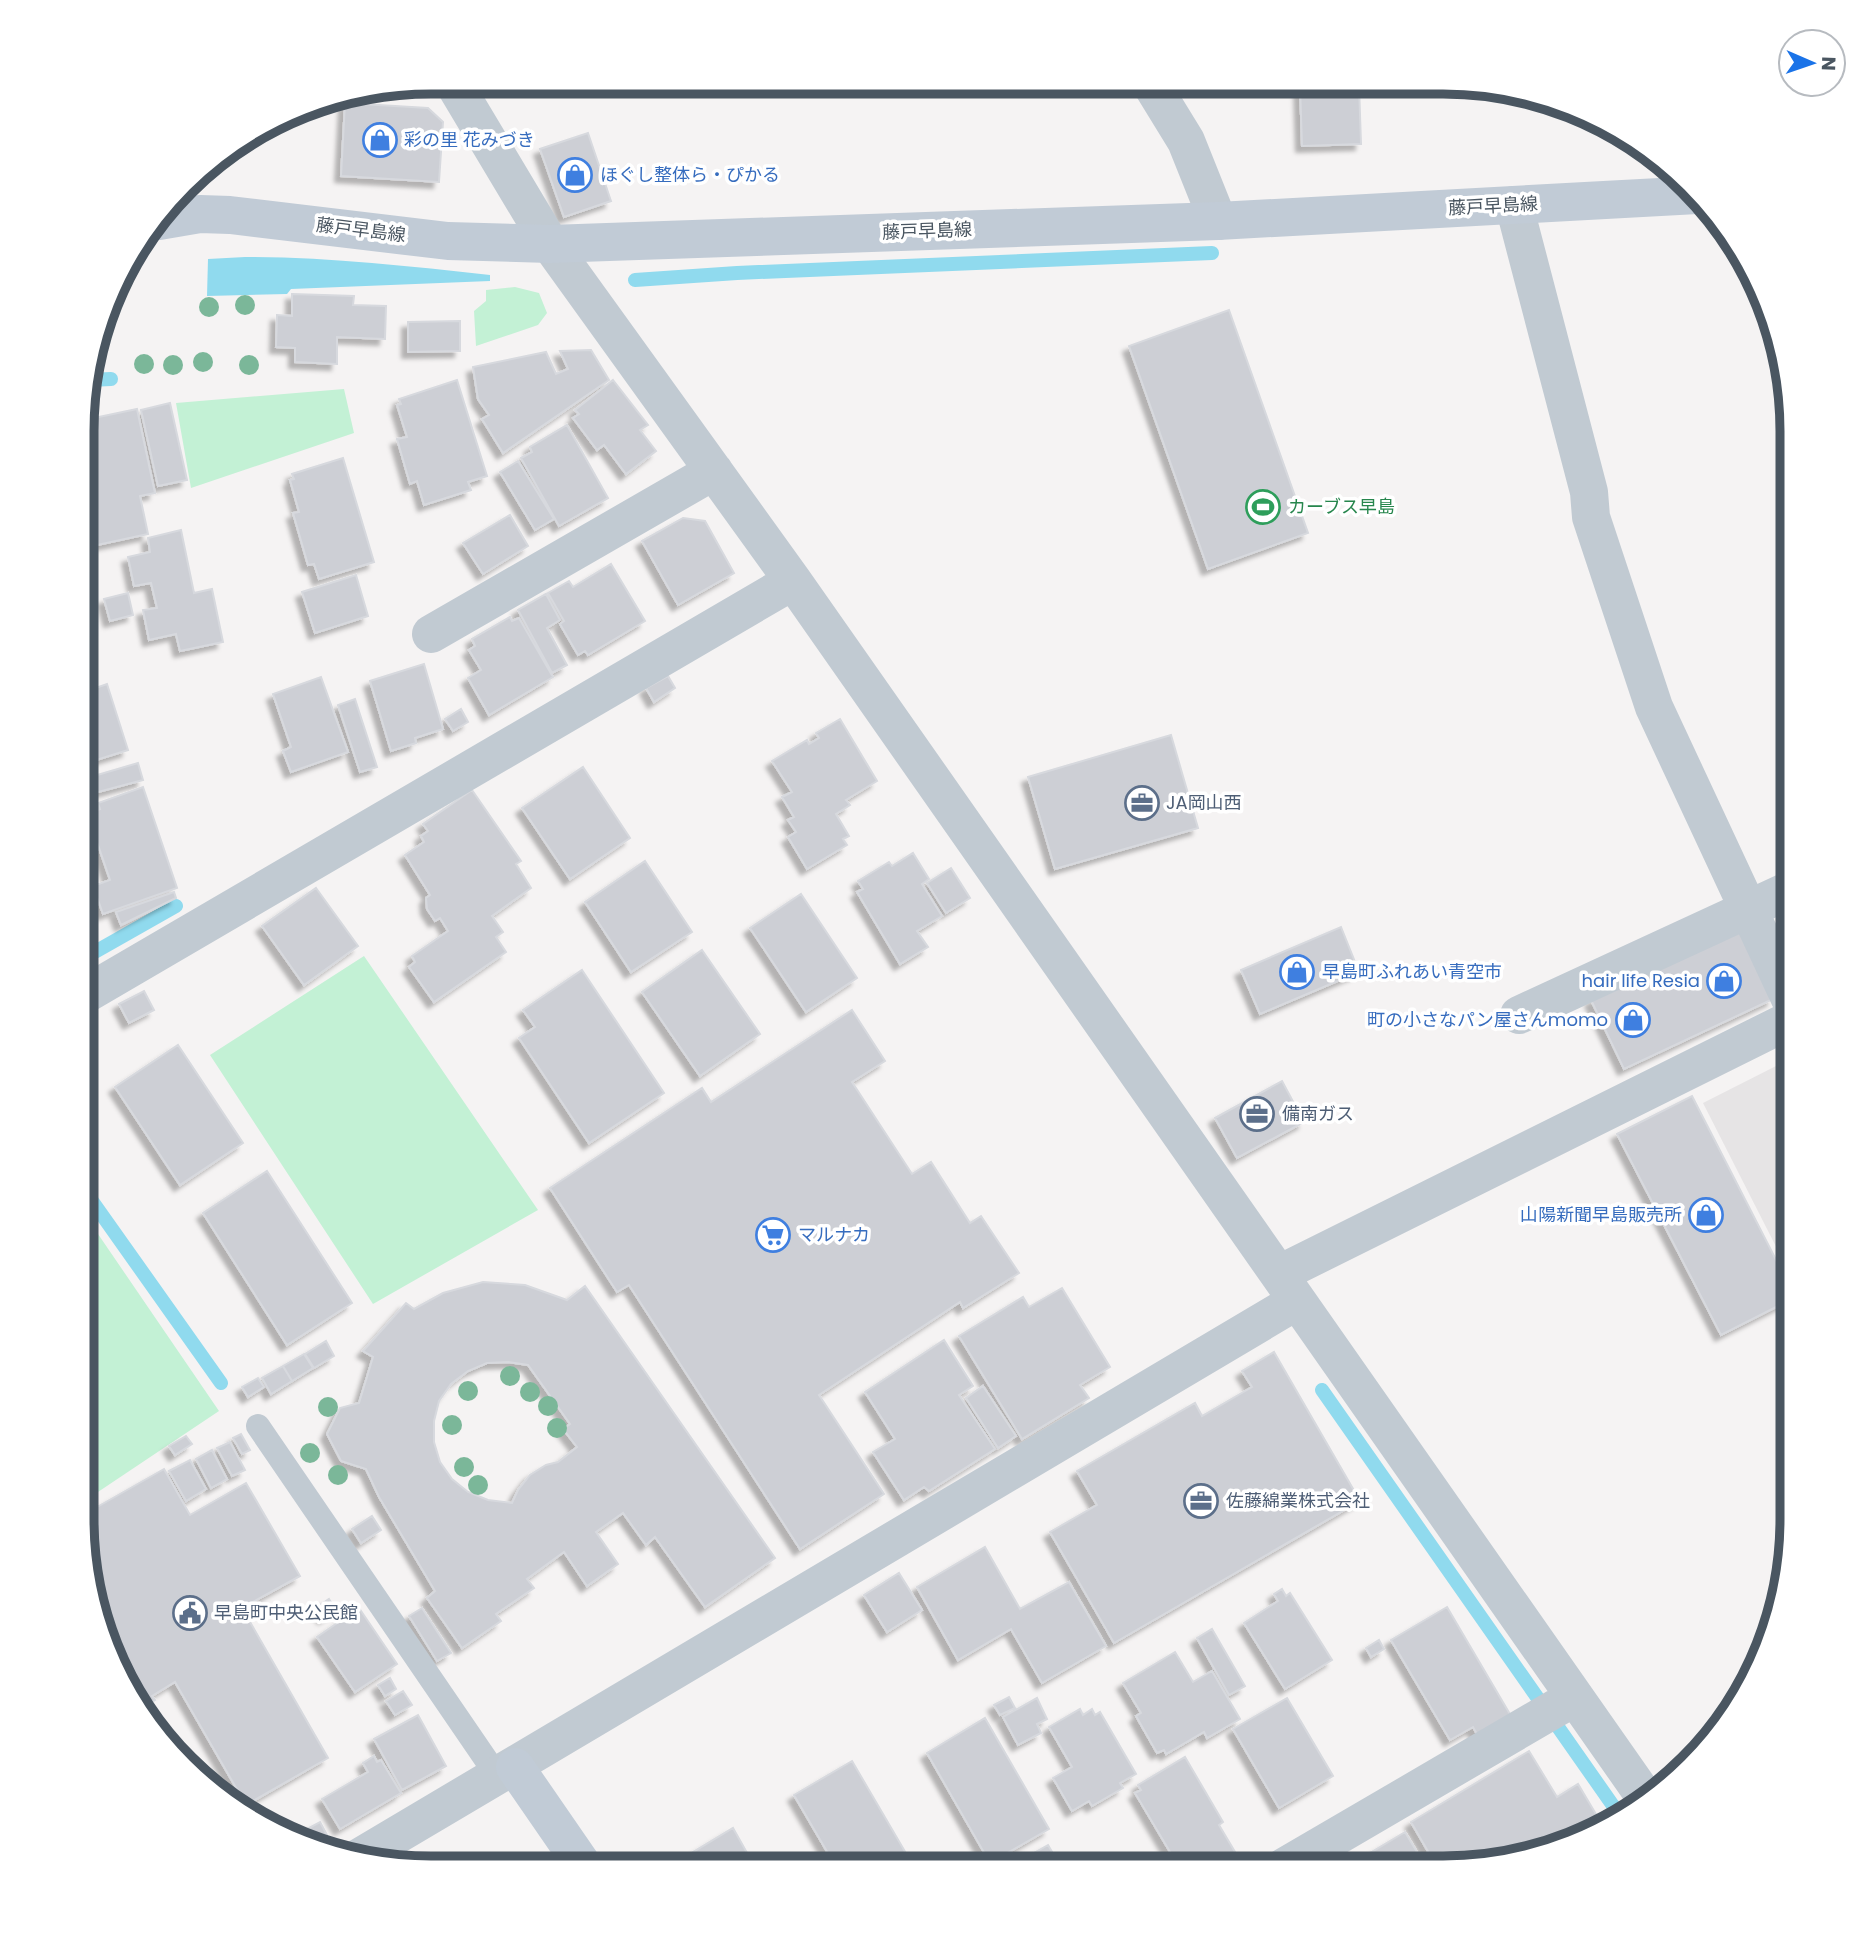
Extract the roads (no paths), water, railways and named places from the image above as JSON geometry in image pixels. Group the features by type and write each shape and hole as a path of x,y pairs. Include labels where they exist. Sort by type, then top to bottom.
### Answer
{"main road":[{"name":"藤戸早島線","path":"170,219 200,214 230,215 448,241 550,244 1218,221 1685,196"},
{"path":"506,1772 575,1856"}],"street":[{"path":"460,94 550,244 793,581 1288,1288 1558,1707 1640,1793"},
{"path":"1157,94 1186,141 1218,221"},
{"path":"1514,205 1590,492 1591,517 1654,707 1780,977"},
{"path":"431,634 714,471"},
{"path":"94,988 793,581"},
{"path":"1519,1015 1780,895"},
{"path":"372,1850 506,1772 1288,1288 1780,1025"},
{"path":"1303,1856 1558,1707"}],"lane":[{"path":"258,1426 506,1772"}],"water":[{"path":"245,257 398,265 490,275 490,281 291,289 287,294 207,296 208,259"}],"waterway":[{"path":"635,280 737,273 1212,253"},
{"path":"99,380 111,379"},
{"path":"94,952 176,906"},
{"path":"94,1204 221,1383"},
{"path":"1322,1390 1615,1808"}],"place":[{"name":"彩の里 花みづき","path":"380,140"},
{"name":"ほぐし整体ら・ぴかる","path":"575,175"},
{"name":"カーブス早島","path":"1263,507"},
{"name":"JA岡山西","path":"1142,803"},
{"name":"早島町ふれあい青空市","path":"1297,972"},
{"name":"hair life Resia","path":"1724,981"},
{"name":"町の小さなパン屋さんmomo","path":"1633,1020"},
{"name":"備南ガス","path":"1257,1114"},
{"name":"山陽新聞早島販売所","path":"1706,1215"},
{"name":"マルナカ","path":"773,1235"},
{"name":"佐藤綿業株式会社","path":"1201,1501"},
{"name":"早島町中央公民館","path":"190,1613"}]}
